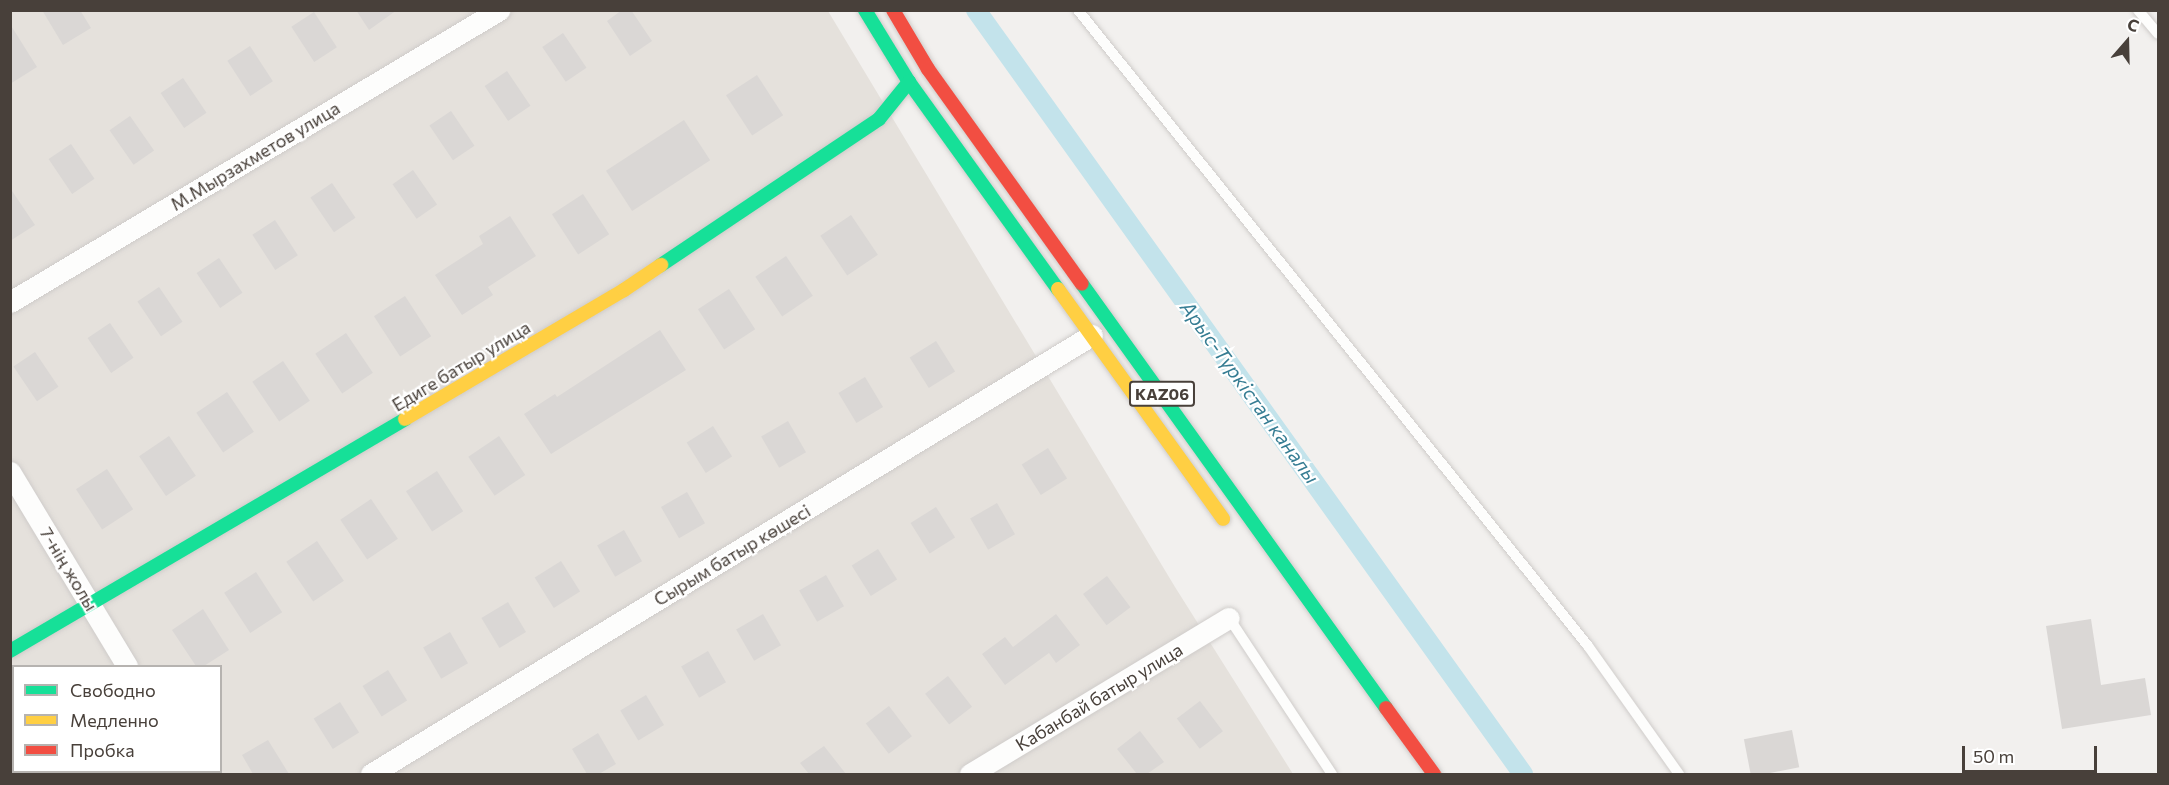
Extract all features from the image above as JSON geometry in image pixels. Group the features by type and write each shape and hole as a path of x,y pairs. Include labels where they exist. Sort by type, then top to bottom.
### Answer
{"main road":[{"name":"KАZ06","path":"865,10 909,82 1228,526"},
{"name":"KАZ06","path":"892,10 928,69 1434,774"},
{"name":"Едиге батыр улица","path":"10,651 624,290 879,119 909,82"}],"street":[{"name":"М.Мырзахметов улица","path":"10,302 499,10"},
{"name":"Сырым батыр көшесі","path":"371,774 1092,335"},
{"name":"7-нің жолы","path":"10,472 126,665"},
{"name":"Кабанбай батыр улица","path":"969,774 1229,618"}],"lane":[{"path":"1078,10 1588,646 1679,774"},
{"path":"2138,10 2158,34"},
{"path":"1229,618 1332,774"}],"shaded area":[{"path":"10,11 828,11 1175,587 1293,774 11,774"}],"building":[{"path":"42,10 80,10 91,28 63,45"},
{"path":"356,10 397,10 369,30"},
{"path":"622,10 631,10 652,41 630,56 607,21"},
{"path":"314,12 337,47 314,62 291,27"},
{"path":"10,24 37,67 10,84"},
{"path":"563,33 586,68 566,82 542,47"},
{"path":"250,46 273,81 250,96 227,61"},
{"path":"507,71 530,106 508,121 485,86"},
{"path":"757,75 783,115 752,135 726,95"},
{"path":"183,78 206,113 184,128 161,93"},
{"path":"451,111 474,146 453,160 429,126"},
{"path":"130,116 154,150 134,165 110,130"},
{"path":"684,120 710,160 632,211 606,171"},
{"path":"71,144 94,179 72,194 49,159"},
{"path":"413,170 437,204 417,219 393,184"},
{"path":"332,183 355,218 334,232 310,198"},
{"path":"10,188 35,225 10,241"},
{"path":"583,194 609,234 578,254 552,214"},
{"path":"851,215 878,255 847,275 820,236"},
{"path":"510,216 536,256 488,287 493,295 462,315 435,275 483,244 479,236"},
{"path":"275,220 298,255 275,270 252,235"},
{"path":"786,256 813,296 782,316 755,277"},
{"path":"219,258 242,293 220,308 197,273"},
{"path":"159,287 182,322 161,336 137,302"},
{"path":"729,289 755,329 724,349 698,309"},
{"path":"405,296 431,336 400,356 374,316"},
{"path":"110,323 133,358 111,373 88,338"},
{"path":"660,330 686,370 551,454 524,414 555,394 557,397"},
{"path":"346,333 373,373 342,393 315,354"},
{"path":"936,341 955,372 929,388 910,357"},
{"path":"35,352 58,387 37,401 13,367"},
{"path":"283,361 310,401 279,421 252,382"},
{"path":"865,377 883,407 856,423 838,393"},
{"path":"227,392 254,432 223,452 196,413"},
{"path":"788,421 806,452 779,468 761,437"},
{"path":"713,426 732,457 706,473 687,442"},
{"path":"169,436 196,476 166,496 139,456"},
{"path":"499,436 525,475 495,496 468,457"},
{"path":"1048,448 1067,479 1041,495 1022,464"},
{"path":"107,469 133,509 102,529 76,489"},
{"path":"437,471 463,511 432,531 406,491"},
{"path":"687,492 705,523 679,538 661,507"},
{"path":"371,499 398,539 367,559 340,520"},
{"path":"997,503 1015,534 988,550 970,518"},
{"path":"936,507 955,538 930,553 911,523"},
{"path":"624,530 642,561 615,577 597,546"},
{"path":"317,541 344,581 313,601 286,562"},
{"path":"878,549 897,580 871,596 852,565"},
{"path":"561,561 580,592 554,608 535,577"},
{"path":"256,572 282,612 250,633 224,593"},
{"path":"826,575 844,606 817,622 799,590"},
{"path":"1107,576 1130,607 1107,625 1083,594"},
{"path":"508,602 526,632 499,648 481,618"},
{"path":"203,609 229,650 206,665 195,665 172,630"},
{"path":"763,614 781,645 754,661 736,630"},
{"path":"1056,614 1080,645 1056,663 1049,653 1005,685 982,654 1005,637 1013,647"},
{"path":"2091,619 2101,685 2145,678 2151,715 2062,729 2046,626"},
{"path":"450,632 468,663 441,679 423,648"},
{"path":"708,651 726,682 699,698 681,666"},
{"path":"388,670 407,701 382,716 363,686"},
{"path":"948,676 972,707 949,725 925,694"},
{"path":"646,695 664,725 638,740 620,710"},
{"path":"1200,701 1223,731 1200,749 1177,718"},
{"path":"340,702 359,733 333,749 314,718"},
{"path":"889,706 912,736 889,754 866,723"},
{"path":"1792,730 1799,767 1765,774 1751,774 1744,739"},
{"path":"1140,731 1164,762 1147,774 1137,774 1117,749"},
{"path":"598,733 616,764 599,774 587,774 572,749"},
{"path":"268,740 289,774 253,774 242,755"},
{"path":"824,746 846,774 809,774 800,763"}],"waterway":[{"name":"Арыс-Түркістан каналы","path":"976,10 1523,774"}],"traffic: fast":[{"path":"865,10 909,82 1058,289"},
{"path":"661,265 879,119 909,82"},
{"path":"1082,284 1386,708"},
{"path":"10,651 405,419"}],"traffic: slow":[{"path":"405,419 624,290 661,265"},
{"path":"1058,289 1223,519"}],"traffic: jam":[{"path":"893,10 928,69 1082,284"},
{"path":"1386,708 1434,774"}]}
